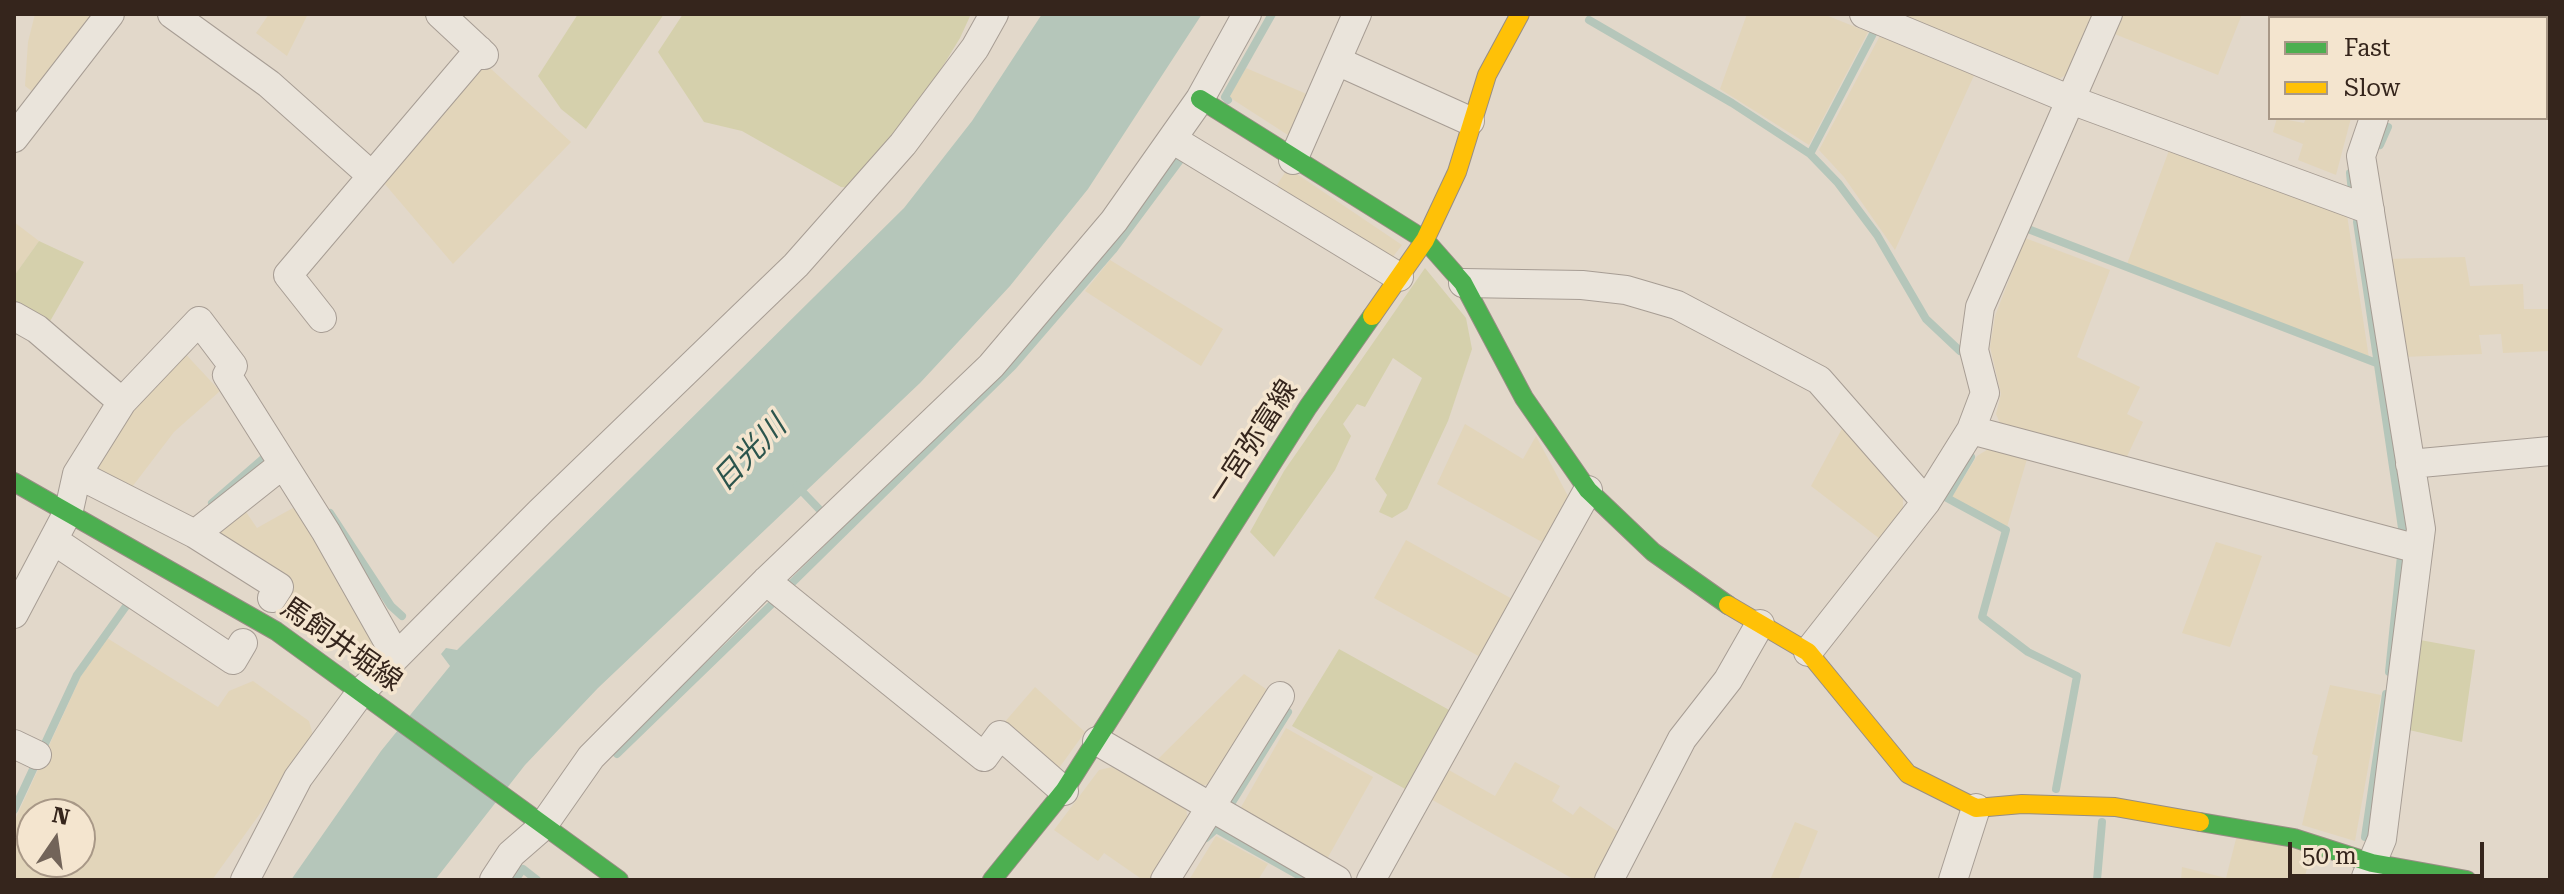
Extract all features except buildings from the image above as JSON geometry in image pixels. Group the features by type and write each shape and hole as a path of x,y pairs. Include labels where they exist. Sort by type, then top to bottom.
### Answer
{"main road":[{"name":"一宮弥富線","path":"992,880 1064,791 1308,407 1425,240 1457,172 1470,121 1487,75 1520,14"},
{"path":"1200,99 1425,240 1463,283 1524,398 1588,490 1653,552 1710,594 1808,652 1908,774 1976,808 2022,804 2115,807 2294,838 2368,871 2467,880"},
{"name":"馬飼井堀線","path":"14,482 69,510 276,631 619,880"}],"street":[{"path":"14,138 110,14"},
{"path":"172,14 269,84 372,176"},
{"path":"322,318 288,275 481,53 440,14"},
{"path":"245,880 298,778 369,698 395,654 796,265 903,144 975,48 994,14"},
{"path":"494,880 511,854 591,757 766,581 991,366 1114,221 1200,99 1247,14"},
{"path":"1293,160 1357,14"},
{"path":"1864,14 2071,100 2370,210"},
{"path":"1808,652 1926,502 1971,430 1985,393 1974,350 1980,307 2108,14"},
{"path":"1337,61 1470,121"},
{"path":"2368,871 2382,839 2421,529 2361,156 2373,120"},
{"path":"1172,139 1399,277"},
{"path":"1463,283 1582,285 1626,290 1677,305 1819,380 1926,502"},
{"path":"14,316 37,329 122,402"},
{"path":"14,614 69,510 77,474 122,402 199,321 233,366 227,375 326,532 395,654"},
{"path":"1971,430 2418,549"},
{"path":"2410,464 2550,451"},
{"path":"195,534 282,465"},
{"path":"77,474 195,534 279,587 272,598"},
{"path":"1371,880 1588,490"},
{"path":"53,540 233,660 243,643"},
{"path":"766,581 984,757 1000,735 1064,791"},
{"path":"1609,880 1682,739 1728,680 1760,624"},
{"path":"1165,880 1280,696"},
{"path":"1097,741 1209,809 1337,880"},
{"path":"1953,880 1976,808"}],"shaded area":[{"path":"35,14 87,14 95,19 37,95 25,86 28,42"},
{"path":"269,14 308,14 287,56 256,33"},
{"path":"578,14 664,14 586,129 561,109 538,76"},
{"path":"683,14 971,14 960,38 899,138 855,188 841,187 742,131 704,122 658,52"},
{"path":"1747,14 1823,14 1868,32 1809,145 1720,89"},
{"path":"1891,14 2096,14 2071,72 2055,81"},
{"path":"2120,14 2242,14 2218,75 2112,33"},
{"path":"1882,32 1976,71 1895,250 1844,177 1819,150"},
{"path":"478,57 571,142 453,264 378,176"},
{"path":"1246,68 1309,95 1291,137 1229,97"},
{"path":"2276,120 2304,123 2305,120 2350,120 2336,175 2298,160 2303,144 2273,132"},
{"path":"2171,145 2347,215 2369,358 2127,264"},
{"path":"1288,168 1402,245 1389,262 1273,191"},
{"path":"14,222 39,241 14,276"},
{"path":"2025,238 2110,270 2077,357 2140,387 2127,414 2143,422 2124,463 2002,428 1996,414 2001,394 1990,347 1995,316"},
{"path":"39,241 84,262 45,330 14,309 14,276"},
{"path":"2465,257 2470,286 2523,284 2524,309 2550,309 2550,351 2503,353 2501,334 2479,335 2482,354 2402,357 2386,259"},
{"path":"1110,260 1223,329 1201,366 1085,291"},
{"path":"1425,268 1466,318 1472,349 1448,421 1407,509 1392,518 1379,512 1387,495 1375,479 1422,378 1393,358 1365,407 1357,404 1343,424 1351,436 1335,470 1274,557 1250,532 1284,471"},
{"path":"179,347 220,391 174,432 129,491 89,469"},
{"path":"1465,424 1523,459 1536,436 1569,498 1542,542 1437,484"},
{"path":"1844,425 1903,492 1903,508 1880,539 1811,486"},
{"path":"1990,448 2027,459 2007,527 1952,497 1977,456"},
{"path":"300,504 378,642 362,651 278,598 210,530 242,506 257,528"},
{"path":"1406,540 1514,600 1482,658 1374,598"},
{"path":"2216,542 2262,556 2230,647 2182,633"},
{"path":"107,638 218,707 229,691 253,681 309,721 314,739 212,880 14,880 16,818 16,878 96,878 96,798 25,798 81,676"},
{"path":"2420,640 2475,650 2462,742 2409,730"},
{"path":"1339,649 1451,711 1407,790 1292,726"},
{"path":"1244,674 1269,691 1213,783 1196,787 1154,763"},
{"path":"2330,685 2381,695 2355,841 2302,825 2318,756 2312,754"},
{"path":"1035,687 1085,732 1059,768 1051,768 1003,724"},
{"path":"1286,728 1373,777 1327,859 1240,809"},
{"path":"1515,762 1560,786 1552,801 1573,815 1580,806 1623,835 1597,880 1575,880 1429,798 1447,769 1495,796"},
{"path":"1112,767 1186,806 1188,826 1153,880 1143,880 1104,853 1098,861 1054,830 1099,770"},
{"path":"1795,822 1818,831 1798,880 1770,880"},
{"path":"2237,835 2311,853 2304,880 2181,880 2182,867 2226,878"},
{"path":"1216,836 1268,864 1258,880 1189,880"}],"water":[{"name":"日光川","path":"1042,14 1202,14 1088,189 1010,286 920,383 598,688 525,765 435,880 291,880 381,751 450,666 441,654 446,648 457,650 904,208 972,121"}],"waterway":[{"path":"1228,100 1225,97 1272,14"},
{"path":"1589,20 1732,103 1810,154 1838,183 1877,235 1926,319 1960,351"},
{"path":"1810,154 1875,30"},
{"path":"2380,145 2388,127"},
{"path":"791,584 1013,366 1113,250 1183,156"},
{"path":"2350,173 2352,192"},
{"path":"2357,222 2403,535"},
{"path":"2028,229 2379,364"},
{"path":"212,503 265,457"},
{"path":"1971,457 1947,498 2006,530 1982,617 2028,652 2077,676 2056,789"},
{"path":"797,486 819,509"},
{"path":"330,513 391,606 402,616"},
{"path":"2389,672 2401,556"},
{"path":"617,754 775,601"},
{"path":"14,810 77,675 129,602"},
{"path":"2365,837 2386,694"},
{"path":"1231,804 1288,712"},
{"path":"2097,880 2102,822"},
{"path":"1206,838 1216,829 1307,880"},
{"path":"515,880 523,869 537,880"}],"traffic: fast":[{"path":"1200,99 1425,240 1463,283 1524,398 1588,490 1653,552 1728,605"},
{"path":"992,880 1064,791 1308,407 1372,316"},
{"path":"14,482 276,631 619,880"},
{"path":"2200,822 2294,838 2372,863 2467,880"}],"traffic: slow":[{"path":"1372,316 1425,240 1457,172 1487,75 1520,14"},
{"path":"1728,605 1808,652 1908,774 1976,808 2022,804 2115,807 2200,822"}]}
